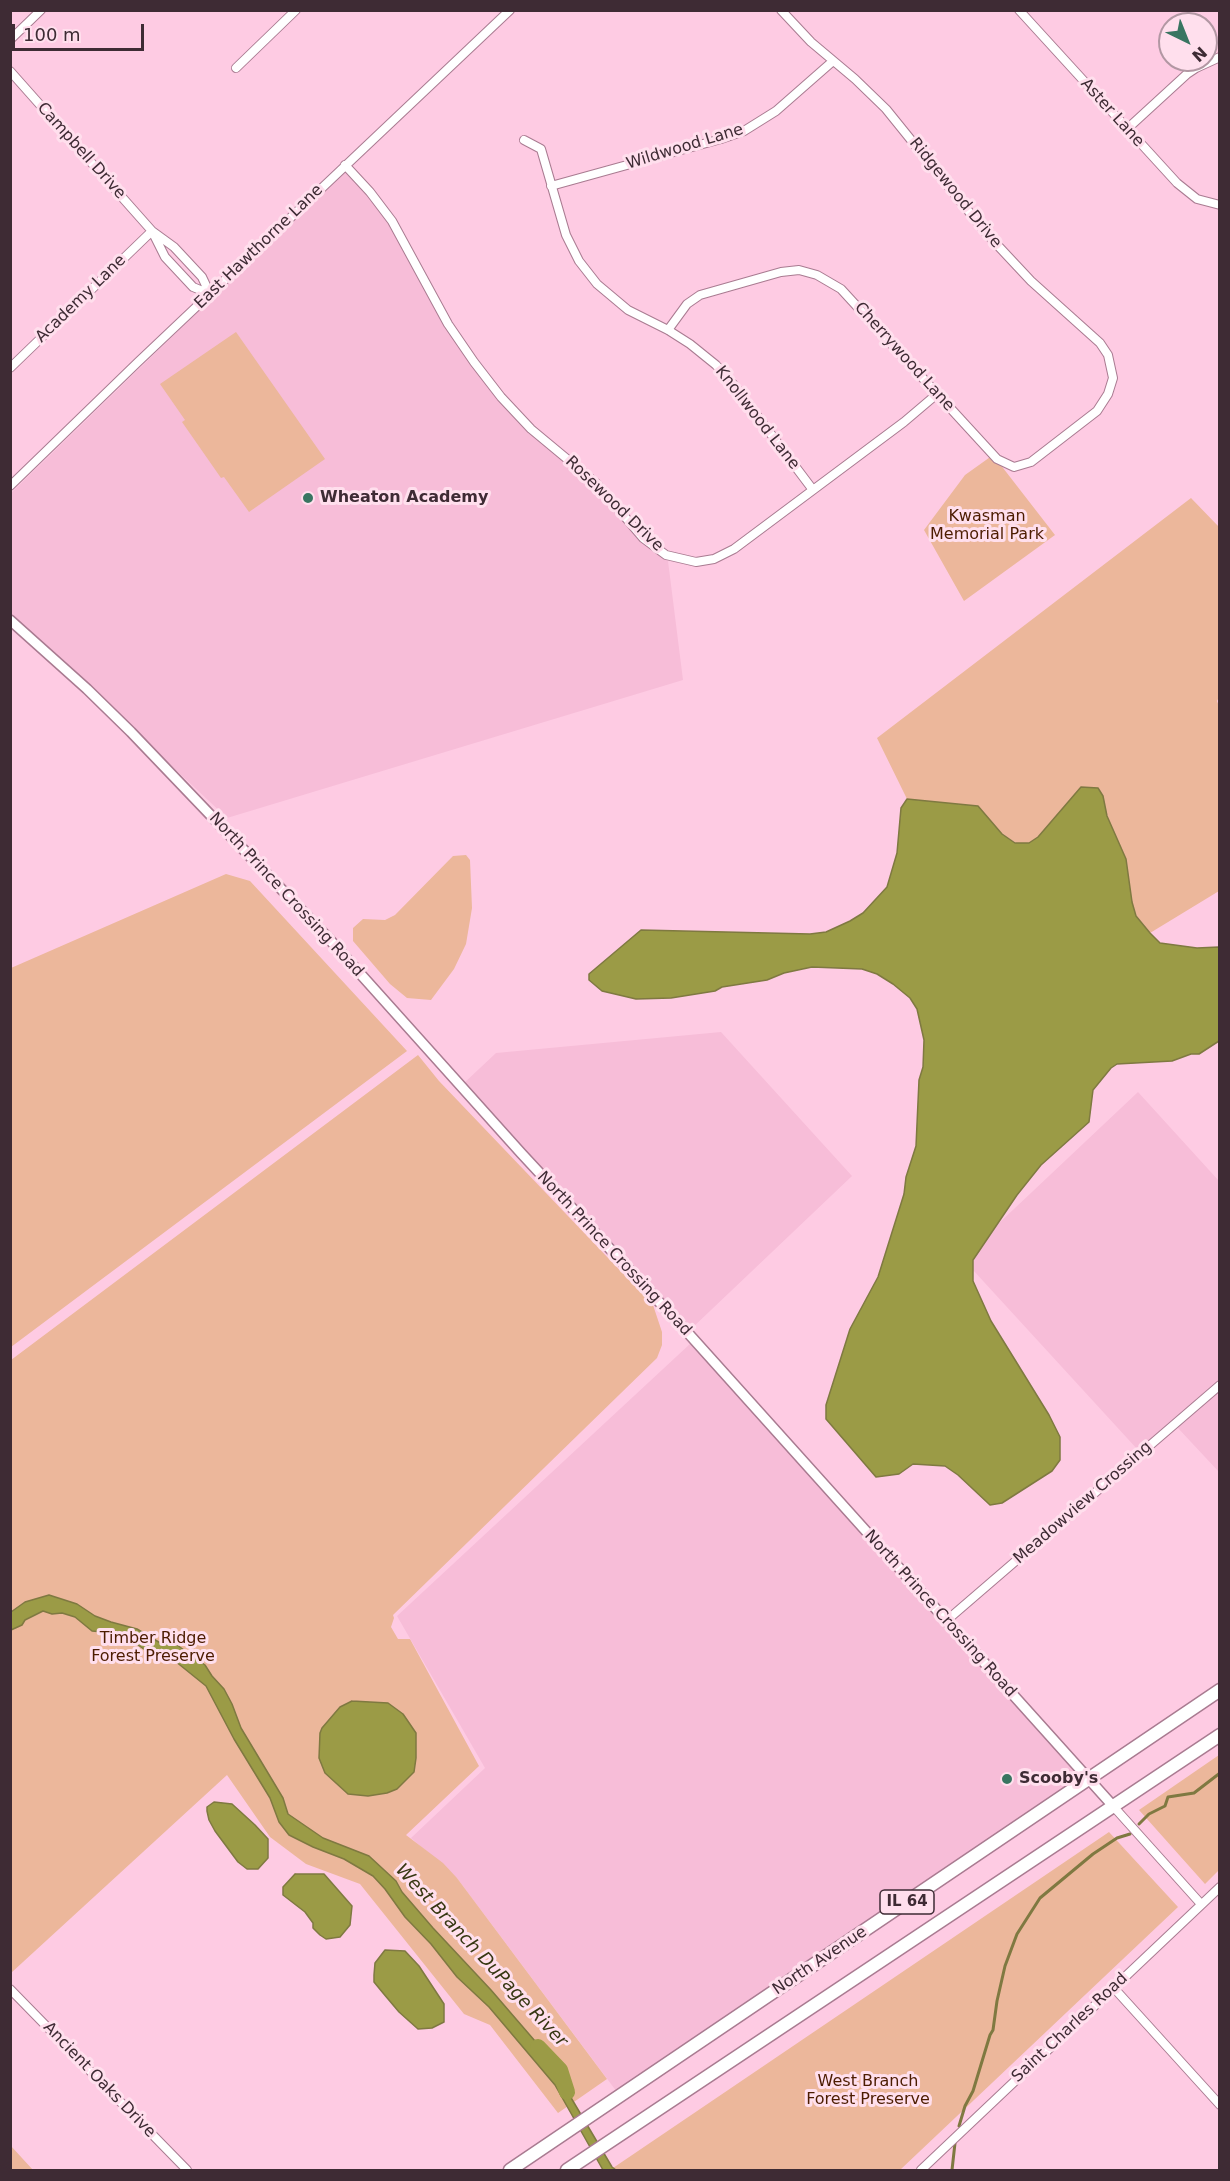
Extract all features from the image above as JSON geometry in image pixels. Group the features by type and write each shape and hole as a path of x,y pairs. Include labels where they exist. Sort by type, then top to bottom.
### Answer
{"main road":[{"name":"North Avenue","path":"510,2170 1220,1690"},
{"name":"North Avenue","path":"572,2167 1220,1735"}],"street":[{"path":"10,40 41,10"},
{"path":"236,68 296,10"},
{"name":"East Hawthorne Lane","path":"10,486 510,10"},
{"name":"Ridgewood Drive","path":"781,10 891,114 964,207 1006,255 1051,300 1100,342 1110,360 1112,384"},
{"name":"Aster Lane","path":"1021,11 1184,190 1197,199 1216,205"},
{"path":"1127,129 1187,74 1220,57"},
{"name":"Wildwood Lane","path":"551,186 744,131 776,111 833,61"},
{"name":"Campbell Drive","path":"10,71 152,231 174,247 202,277 210,294"},
{"name":"Knollwood Lane","path":"524,140 541,149 570,244 591,277 610,297 627,310 668,330 702,353 727,376 813,490"},
{"name":"Rosewood Drive","path":"345,165 375,197 392,221 448,324 501,397 531,429 596,483 644,538 658,550 678,559 696,562 724,555 904,422 937,394"},
{"name":"Campbell Drive","path":"152,231 165,257 193,287 210,294"},
{"name":"Academy Lane","path":"10,368 152,231"},
{"name":"Cherrywood Lane","path":"668,330 687,303 700,295 771,274 799,270 817,275 841,289 997,459 1018,467 1031,462 1097,411 1105,401 1112,384"},
{"name":"North Prince Crossing Road","path":"10,620 129,730 322,931 521,1153 688,1333 1201,1904"},
{"name":"Meadowview Crossing","path":"946,1621 1220,1384"},
{"name":"Saint Charles Road","path":"921,2170 1220,1887"},
{"path":"1113,1987 1220,2105"},
{"name":"Ancient Oaks Drive","path":"10,1989 187,2170"}],"shaded area":[{"name":"Wheaton Academy","path":"344,170 372,198 397,235 469,360 504,407 545,446 578,471 636,534 668,561 683,680 227,818 11,615 10,494"},
{"path":"1081,787 1098,788 1103,796 1107,816 1126,859 1136,916 1150,933 1160,943 1197,948 1219,947 1219,1041 1199,1054 1191,1054 1172,1061 1117,1064 1111,1068 1093,1090 1089,1122 1041,1165 1017,1195 973,1260 973,1281 991,1321 1060,1437 1060,1460 1052,1471 1002,1503 990,1505 945,1466 913,1464 899,1474 876,1477 826,1419 826,1405 850,1329 878,1277 904,1194 906,1177 916,1146 919,1080 923,1067 924,1040 917,1009 910,998 877,974 862,969 812,967 784,973 767,980 722,987 715,991 671,998 636,999 602,991 589,980 589,974 641,930 810,934 826,932 850,921 863,913 887,887 897,853 901,808 907,799 978,806 1002,834 1015,843 1029,843 1038,837"},
{"path":"721,1032 852,1176 690,1330 463,1084 496,1053"},
{"path":"1138,1092 1219,1181 1219,1379 1138,1450 962,1258"},
{"path":"691,1343 1083,1777 617,2092 457,1878 411,1838 485,1768 397,1616"},
{"path":"1219,1391 1219,1472 1177,1427"},
{"path":"49,1595 77,1604 95,1616 137,1629 162,1644 177,1645 205,1665 224,1689 241,1728 283,1798 288,1814 323,1838 369,1856 396,1881 402,1892 433,1928 491,1990 566,2077 570,2096 612,2167 616,2170 603,2170 555,2085 489,2007 457,1977 373,1876 344,1859 289,1835 279,1822 270,1798 234,1739 206,1686 170,1657 148,1652 131,1640 114,1633 92,1631 75,1617 62,1613 52,1614 43,1611 11,1630 11,1612 25,1602"},
{"path":"352,1701 388,1703 403,1714 416,1733 414,1772 397,1789 368,1796 348,1794 325,1773 319,1758 320,1733 340,1707"},
{"path":"214,1802 232,1804 268,1839 268,1858 258,1869 247,1869 238,1862 215,1831 207,1811 207,1807"},
{"path":"295,1874 324,1874 352,1906 350,1925 340,1937 326,1939 320,1935 313,1928 313,1923 305,1912 283,1895 283,1887"},
{"path":"385,1950 405,1951 419,1966 444,2004 444,2022 432,2028 418,2029 383,1993 374,1982 374,1975 375,1963"}],"green space":[{"path":"236,332 325,459 249,512 224,477 221,478 182,422 185,420 160,384"},
{"name":"Kwasman Memorial Park","path":"993,455 1055,535 964,601 924,530 965,475"},
{"path":"1191,498 1219,527 1220,695 1217,701 1220,709 1219,891 1150,933 1136,916 1126,859 1107,816 1103,796 1098,788 1081,787 1038,837 1029,843 1016,843 1002,834 978,806 907,799 877,738"},
{"path":"466,855 470,860 472,908 466,944 454,969 431,1000 407,998 390,984 353,941 353,928 363,919 385,920 395,915 453,856"},
{"path":"226,874 250,881 407,1051 11,1347 11,968"},
{"name":"Timber Ridge Forest Preserve","path":"418,1055 439,1081 653,1305 662,1332 662,1345 657,1358 393,1615 391,1627 398,1639 410,1639 479,1766 406,1835 443,1863 457,1878 607,2079 558,2113 490,2025 464,2014 360,1884 306,1864 270,1837 227,1775 11,1973 11,1360"},
{"path":"1219,1755 1219,1870 1205,1884 1139,1810"},
{"name":"West Branch Forest Preserve","path":"1109,1832 1178,1907 900,2170 610,2170"},
{"path":"11,2146 33,2170 11,2170"}],"waterway":[{"path":"1139,1824 1149,1814 1165,1806 1168,1797 1194,1793 1220,1773"},
{"path":"959,2126 993,2030 1005,1966 1017,1934 1040,1898 1093,1854 1117,1838 1130,1834"},
{"name":"West Branch DuPage River","path":"538,2047 560,2070 567,2092"},
{"path":"952,2170 955,2143"}],"place":[{"name":"Wheaton Academy","path":"308,498"},
{"name":"Scooby's","path":"1007,1779"}]}
